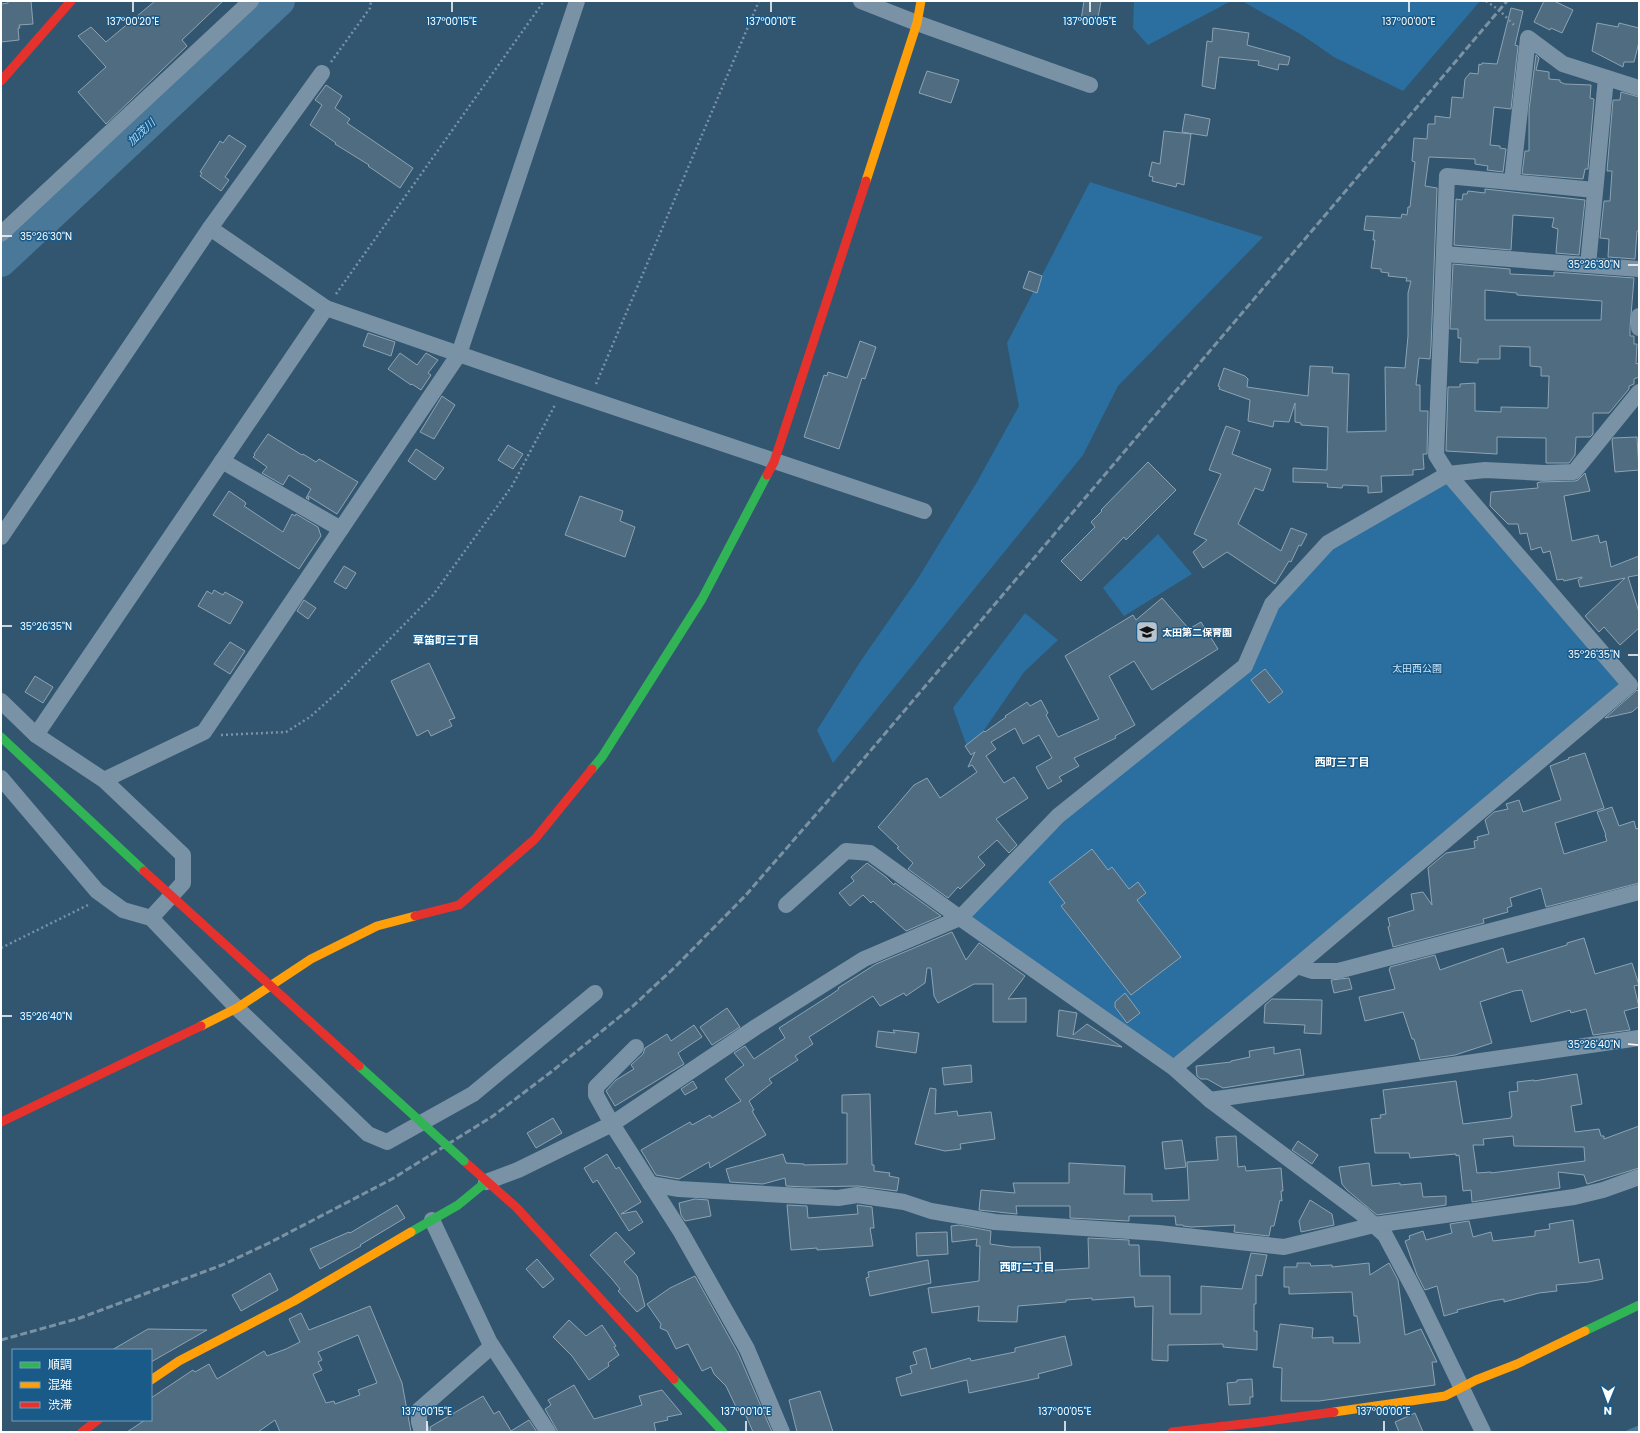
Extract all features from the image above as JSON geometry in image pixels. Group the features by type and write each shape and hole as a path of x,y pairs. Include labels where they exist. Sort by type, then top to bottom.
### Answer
{"street":[{"path":"1,81 71,1"},
{"path":"1,234 250,1"},
{"path":"104,780 204,732 459,354 577,1"},
{"path":"861,1 917,23 1090,85"},
{"path":"1,1122 238,1008 311,959 377,926 459,905 535,839 602,757 702,599 774,462 917,23 921,1"},
{"path":"1512,181 1528,38 1564,64 1639,88"},
{"path":"1,536 210,228 322,73"},
{"path":"1588,265 1606,78"},
{"path":"1174,1068 1630,685 1448,474 1436,455 1447,176 1595,190"},
{"path":"210,228 326,308 774,462 924,511"},
{"path":"1444,254 1639,269"},
{"path":"36,735 326,308"},
{"path":"1639,316 1639,328"},
{"path":"152,1379 179,1361 294,1301 458,1205 486,1182 518,1170 612,1124 756,1026 864,959 960,918 1058,816 1245,666 1272,604 1328,543 1448,474 1485,470 1544,473 1574,472 1639,392"},
{"path":"222,461 341,529"},
{"path":"1,701 36,735 104,780 183,855 183,883 151,918"},
{"path":"1,737 144,871 486,1182 516,1207 723,1432"},
{"path":"2,780 97,891 123,910 151,918 238,1008 368,1134 387,1142 474,1094 595,992"},
{"path":"786,905 846,851 870,853 1174,1068 1210,1100 1361,1213 1385,1235 1418,1295 1483,1432"},
{"path":"1297,966 1312,971 1338,971 1639,892"},
{"path":"1210,1100 1639,1038"},
{"path":"636,1047 596,1087 596,1095 612,1124 681,1232 747,1349 782,1432"},
{"path":"650,1184 679,1189 838,1198 857,1195 904,1202 931,1211 994,1222 1160,1233 1284,1247 1374,1225 1574,1197 1603,1190 1639,1177"},
{"path":"432,1220 492,1346 548,1432"},
{"path":"1172,1432 1262,1427 1445,1396 1461,1387 1517,1364 1639,1305"},
{"path":"422,1432 419,1422 419,1410 492,1346"},
{"path":"82,1432 97,1421"}],"path":[{"path":"322,73 370,8 370,1"},
{"path":"326,308 544,1"},
{"path":"590,399 759,1"},
{"path":"1486,1 1499,10 1528,38"},
{"path":"204,732 221,735 286,732 310,717 339,691 433,595 512,486 563,390"},
{"path":"1,948 106,897"}],"green space":[{"path":"1134,1 1231,1 1148,45 1133,28"},
{"path":"1242,1 1480,1 1403,91 1334,57 1302,35"},
{"path":"1090,182 1263,237 1118,386 1083,455 833,763 817,730 862,659 917,580 977,482 1019,406 1007,343"},
{"name":"太田西公園","path":"1448,474 1630,685 1174,1068 960,918 1058,816 1245,666 1272,604 1328,543"},
{"path":"1158,534 1192,574 1124,616 1103,588"},
{"path":"1025,613 1058,640 1024,672 969,752 953,708"}],"building":[{"path":"8,1 31,1 33,24 19,25 19,40 1,42 1,4 8,3"},
{"path":"155,1 223,1 182,40 187,46 106,124 78,92 106,67 78,36 91,27 106,42"},
{"path":"1084,1 1101,1 1097,23 1081,20"},
{"path":"1544,1 1554,1 1573,10 1562,33 1551,28 1550,30 1534,22"},
{"path":"1511,8 1523,11 1515,45 1518,46 1511,109 1494,107 1490,145 1500,146 1500,148 1506,149 1503,172 1487,170 1488,166 1475,164 1475,159 1429,157 1425,186 1437,188 1431,346 1430,359 1419,358 1416,385 1420,385 1420,411 1428,411 1427,454 1423,454 1424,469 1413,470 1413,475 1381,476 1382,492 1368,493 1368,486 1343,485 1342,488 1327,487 1328,484 1326,483 1293,482 1293,468 1327,470 1328,427 1301,425 1301,423 1295,422 1295,403 1289,422 1274,421 1273,427 1248,421 1250,400 1219,389 1220,387 1218,386 1224,368 1245,376 1248,379 1247,387 1308,396 1310,366 1333,367 1332,373 1349,374 1347,432 1386,431 1385,367 1405,368 1408,336 1408,293 1411,281 1406,281 1407,278 1388,276 1389,273 1381,272 1381,269 1371,268 1375,240 1373,240 1374,231 1364,230 1366,216 1401,218 1402,214 1407,215 1408,207 1410,207 1415,162 1412,161 1414,138 1427,139 1428,124 1435,124 1435,116 1450,118 1452,97 1463,98 1465,79 1470,73 1478,74 1479,64 1497,64"},
{"path":"1597,23 1618,27 1619,23 1639,28 1639,42 1634,62 1624,62 1623,67 1592,51"},
{"path":"1213,28 1249,33 1247,45 1290,57 1288,65 1279,64 1278,70 1258,65 1259,61 1219,57 1215,89 1202,86 1207,41 1212,42"},
{"path":"1536,55 1539,58 1536,70 1549,72 1549,79 1560,80 1560,82 1565,84 1591,85 1590,98 1594,99 1588,169 1585,169 1583,179 1522,174 1525,151 1529,151 1529,110"},
{"path":"927,71 959,80 951,103 919,93"},
{"path":"326,85 342,96 335,108 350,119 347,123 413,168 400,188 368,166 369,165 335,144 336,143 310,125 322,105 315,100"},
{"path":"1621,92 1639,97 1639,231 1637,231 1635,259 1608,257 1609,239 1600,238 1604,201 1610,201 1612,171 1607,171 1613,100 1620,100"},
{"path":"1185,114 1210,119 1207,136 1182,132"},
{"path":"1164,131 1191,134 1184,185 1177,183 1176,187 1152,181 1153,177 1149,176 1152,162 1160,164"},
{"path":"229,135 246,146 225,177 229,180 221,191 200,176 202,173 200,172 220,141 223,143"},
{"path":"1485,189 1585,200 1579,255 1556,253 1558,229 1552,227 1554,218 1513,215 1511,250 1454,245 1456,199 1462,200 1463,194 1467,194 1468,191 1485,193"},
{"path":"1453,264 1510,269 1510,274 1554,276 1554,272 1634,278 1630,336 1634,336 1634,344 1637,344 1636,364 1639,363 1639,377 1634,379 1634,384 1629,386 1629,389 1609,413 1593,413 1593,434 1590,437 1576,437 1575,455 1569,463 1546,463 1546,438 1497,437 1497,454 1446,451 1448,387 1460,387 1460,384 1475,383 1475,411 1501,412 1501,407 1548,408 1549,376 1541,376 1541,367 1530,366 1530,347 1500,346 1500,359 1478,359 1478,363 1460,362 1461,338 1458,338 1458,329 1450,329","holes":["1485,290 1517,293 1517,295 1602,301 1601,320 1485,320"]},
{"path":"1029,271 1042,276 1037,293 1023,288"},
{"path":"368,333 395,342 391,356 363,346"},
{"path":"860,341 876,347 865,379 862,378 839,449 804,437 824,375 827,376 828,372 847,378"},
{"path":"400,353 417,365 426,353 438,360 428,373 431,375 421,390 388,369"},
{"path":"442,396 455,405 434,439 420,432"},
{"path":"1226,426 1240,431 1232,454 1271,469 1263,491 1255,488 1238,524 1281,551 1291,528 1307,534 1301,546 1299,545 1291,562 1289,561 1275,584 1227,552 1203,568 1193,552 1207,540 1194,534 1221,474 1209,470"},
{"path":"268,434 302,455 303,454 316,462 319,459 358,482 337,514 308,496 309,500 306,498 311,489 289,475 283,485 262,473 267,467 253,457"},
{"path":"1637,437 1639,470 1615,472 1613,438"},
{"path":"508,445 523,454 513,469 498,460"},
{"path":"416,449 444,468 435,480 408,461"},
{"path":"1148,462 1176,490 1126,540 1124,537 1081,581 1061,561 1095,527 1091,522 1102,511 1101,510"},
{"path":"1585,473 1590,491 1564,496 1572,541 1598,535 1600,543 1606,541 1611,567 1639,556 1639,575 1628,577 1639,612 1639,628 1620,645 1604,627 1599,632 1585,616 1625,578 1580,587 1578,580 1582,577 1564,581 1563,579 1557,580 1550,551 1543,553 1541,547 1531,550 1527,533 1520,534 1518,524 1508,524 1490,506 1491,492 1538,488 1537,483 1540,482 1575,481"},
{"path":"229,491 245,502 246,504 244,506 283,532 292,514 295,516 296,514 318,527 321,536 299,569 213,515"},
{"path":"580,496 623,511 620,521 635,527 625,557 565,535"},
{"path":"344,566 356,573 346,589 334,582"},
{"path":"214,590 223,595 225,592 243,602 230,624 198,606 207,591 212,594"},
{"path":"1162,598 1189,629 1201,622 1218,649 1152,690 1134,661 1109,676 1135,725 1115,736 1116,738 1074,758 1079,766 1059,777 1062,781 1048,789 1036,767 1052,758 1039,735 1023,744 1015,728 991,742 996,749 986,756 1004,783 1014,777 1028,798 996,819 1017,845 1009,853 997,840 978,857 985,865 960,889 958,887 948,898 908,869 913,863 878,827 914,785 927,778 940,798 977,772 972,765 968,767 975,752 971,755 965,746 984,731 985,732 1006,717 1005,716 1027,702 1030,706 1041,700 1048,713 1046,715 1058,737 1099,719 1065,656 1133,615 1136,620"},
{"path":"304,600 316,608 308,619 297,611"},
{"path":"230,642 245,651 230,674 214,664"},
{"path":"429,663 455,718 449,720 452,726 431,736 428,730 417,736 391,681"},
{"path":"1265,669 1283,692 1269,703 1251,680"},
{"path":"35,676 53,687 43,703 25,692"},
{"path":"1637,690 1639,692 1639,706 1632,712 1605,718"},
{"path":"1585,753 1604,808 1555,823 1564,854 1607,841 1597,812 1612,807 1619,826 1634,821 1636,829 1639,828 1639,883 1546,907 1541,888 1510,898 1512,906 1507,908 1508,912 1483,919 1484,923 1393,947 1388,927 1390,926 1388,918 1414,910 1411,894 1423,892 1432,905 1428,868 1446,853 1475,848 1474,841 1478,840 1477,837 1489,834 1485,820 1494,812 1508,809 1506,804 1519,800 1523,812 1561,800 1550,766 1569,759 1568,758"},
{"path":"1092,849 1108,870 1112,867 1129,889 1138,882 1146,893 1137,900 1181,957 1131,995 1061,906 1065,903 1049,882"},
{"path":"867,863 894,885 895,883 941,916 906,931 873,901 871,903 863,895 850,906 839,893 854,881 851,877"},
{"path":"952,932 966,960 979,943 1025,976 1008,999 1026,998 1026,1022 993,1022 993,984 974,984 938,1003 934,996 931,968 927,968 925,983 906,996 904,993 880,1006 873,996 809,1037 813,1044 795,1056 798,1060 769,1079 772,1083 749,1101 754,1110 752,1111 766,1135 710,1168 709,1162 679,1179 656,1175 641,1150 690,1122 692,1125 710,1115 712,1118 741,1101 725,1079 744,1065 734,1053 745,1046 754,1059 785,1038 779,1028 832,994 839,989 838,988 876,964"},
{"path":"1584,938 1595,974 1632,963 1639,985 1634,986 1639,1007 1624,1011 1630,1030 1593,1035 1586,1009 1571,1013 1570,1010 1531,1022 1522,990 1514,991 1480,1002 1492,1043 1455,1055 1420,1060 1414,1039 1412,1039 1403,1012 1365,1021 1359,997 1395,989 1389,969 1390,967 1435,955 1440,970 1503,948 1507,963 1567,945 1567,943"},
{"path":"1349,978 1352,989 1334,993 1331,980"},
{"path":"1125,993 1140,1013 1127,1023 1115,1007 1115,1002"},
{"path":"1272,999 1322,1000 1321,1034 1304,1033 1305,1025 1264,1023 1265,1005"},
{"path":"727,1008 740,1027 712,1045 700,1027"},
{"path":"1059,1010 1077,1013 1073,1035 1087,1024 1122,1047 1057,1036"},
{"path":"694,1025 702,1037 678,1053 684,1064 615,1106 606,1091 616,1080 634,1069 631,1065 643,1054 645,1048 667,1034 671,1041"},
{"path":"893,1030 919,1033 916,1053 876,1047 878,1031 895,1033"},
{"path":"1274,1047 1274,1054 1300,1049 1304,1075 1223,1088 1207,1079 1201,1079 1197,1076 1196,1066 1231,1062 1250,1057 1249,1051"},
{"path":"971,1065 972,1082 944,1085 942,1068"},
{"path":"1577,1074 1582,1104 1571,1106 1575,1132 1599,1129 1601,1136 1604,1136 1604,1139 1639,1126 1639,1168 1587,1184 1584,1175 1558,1172 1560,1188 1472,1202 1471,1190 1463,1191 1459,1155 1410,1158 1409,1153 1375,1153 1371,1119 1381,1118 1380,1115 1386,1114 1383,1090 1456,1081 1463,1124 1511,1118 1509,1092 1518,1091 1517,1082 1534,1081","holes":["1513,1136 1514,1146 1584,1147 1585,1161 1491,1173 1477,1173 1473,1145 1484,1145 1483,1139"]},
{"path":"693,1081 697,1088 685,1095 681,1089"},
{"path":"930,1088 936,1089 935,1114 957,1111 958,1116 991,1112 995,1139 960,1144 961,1149 945,1151 915,1144"},
{"path":"870,1094 872,1165 874,1165 874,1171 890,1173 889,1176 899,1178 897,1191 858,1186 786,1186 785,1178 763,1184 730,1182 726,1169 783,1154 786,1163 804,1165 847,1164 847,1113 842,1113 842,1095"},
{"path":"553,1118 562,1133 536,1148 527,1133"},
{"path":"1236,1136 1238,1167 1245,1166 1246,1171 1281,1168 1283,1191 1281,1191 1282,1201 1280,1200 1274,1226 1271,1226 1269,1236 1234,1232 1235,1225 1191,1227 1176,1225 1175,1216 1129,1216 1129,1221 1070,1218 1070,1206 1016,1206 1017,1214 979,1210 981,1190 1015,1193 1013,1183 1069,1183 1069,1163 1125,1166 1124,1194 1152,1194 1152,1201 1189,1200 1187,1162 1218,1160 1216,1137"},
{"path":"1182,1140 1186,1167 1165,1169 1162,1142"},
{"path":"1298,1141 1318,1155 1312,1164 1292,1150"},
{"path":"607,1154 616,1169 619,1167 641,1202 621,1214 636,1211 643,1222 629,1231 597,1180 593,1183 584,1168"},
{"path":"1369,1163 1372,1186 1400,1183 1400,1185 1421,1183 1423,1197 1446,1196 1446,1205 1377,1215 1342,1184 1339,1167"},
{"path":"695,1199 708,1200 711,1216 685,1221 681,1215 679,1203"},
{"path":"1310,1200 1332,1214 1334,1225 1301,1232 1299,1221"},
{"path":"397,1205 405,1218 360,1245 361,1246 320,1269 310,1249 349,1232 350,1233"},
{"path":"787,1205 807,1206 808,1218 858,1214 857,1205 872,1207 874,1228 870,1228 873,1246 817,1250 817,1248 791,1250"},
{"path":"1573,1220 1579,1263 1599,1259 1603,1279 1589,1282 1556,1285 1557,1291 1539,1293 1504,1302 1504,1299 1492,1301 1457,1310 1458,1312 1444,1316 1437,1286 1425,1290 1417,1275 1405,1241 1410,1239 1409,1236 1423,1231 1426,1240 1452,1233 1450,1224 1469,1221 1473,1237 1491,1232 1493,1241 1535,1236 1535,1231 1550,1229 1549,1224"},
{"path":"959,1225 991,1231 990,1244 1011,1247 1040,1247 1041,1271 1089,1268 1088,1238 1129,1240 1129,1245 1139,1245 1140,1276 1170,1276 1170,1314 1201,1314 1201,1286 1242,1289 1251,1253 1267,1255 1262,1276 1256,1275 1254,1331 1257,1331 1257,1350 1223,1347 1223,1344 1168,1345 1168,1361 1152,1360 1153,1306 1135,1307 1134,1297 1066,1300 1066,1302 1018,1306 1017,1322 978,1321 979,1306 932,1313 928,1288 979,1281 980,1246 976,1246 977,1239 952,1242 951,1226"},
{"path":"616,1232 635,1253 624,1262 637,1276 645,1306 637,1312 618,1291 620,1289 612,1279 590,1255"},
{"path":"947,1232 948,1254 917,1256 916,1233"},
{"path":"537,1259 554,1279 543,1288 526,1269"},
{"path":"928,1260 931,1283 870,1296 866,1278 869,1277 868,1272"},
{"path":"1297,1263 1310,1263 1311,1266 1332,1265 1332,1267 1369,1263 1370,1275 1389,1263 1398,1280 1405,1335 1421,1329 1437,1362 1432,1362 1435,1385 1319,1401 1281,1401 1282,1368 1273,1367 1280,1324 1313,1328 1312,1338 1333,1337 1333,1343 1360,1343 1357,1316 1354,1316 1352,1292 1289,1294 1289,1287 1284,1287 1284,1267 1297,1267"},
{"path":"270,1273 278,1290 241,1311 232,1295"},
{"path":"695,1276 738,1353 772,1432 753,1432 743,1409 738,1411 726,1386 714,1374 711,1367 702,1371 688,1344 676,1349 667,1331 660,1328 661,1324 647,1304 670,1288"},
{"path":"370,1306 402,1383 411,1432 280,1432 275,1420 258,1432 127,1432 144,1421 152,1421 152,1397 193,1370 195,1372 209,1364 217,1379 264,1351 267,1356 300,1342 289,1319 301,1313 309,1330","holes":["358,1335 377,1383 358,1390 360,1395 335,1404 334,1401 326,1403 313,1374 322,1370 318,1362 322,1360 318,1352"]},
{"path":"569,1320 586,1336 602,1325 616,1346 614,1347 619,1355 608,1363 609,1366 589,1380 572,1356 553,1337"},
{"path":"148,1329 207,1330 152,1361 152,1349 114,1349"},
{"path":"1065,1336 1072,1365 1038,1374 1039,1378 969,1393 967,1380 901,1396 896,1378 912,1373 910,1366 917,1364 913,1352 926,1348 931,1369 970,1358 971,1361 1015,1352 1015,1348"},
{"path":"1252,1379 1253,1397 1250,1397 1250,1404 1229,1405 1227,1383 1237,1382 1237,1380"},
{"path":"574,1385 594,1419 642,1405 639,1396 662,1390 682,1414 667,1417 668,1420 654,1423 656,1432 558,1432 545,1409 551,1405 548,1400"},
{"path":"820,1391 833,1432 797,1432 789,1400"},
{"path":"483,1396 494,1414 499,1411 511,1431 529,1420 537,1432 431,1432 430,1427"},
{"path":"1415,1413 1423,1432 1399,1432 1395,1422"}],"waterway":[{"name":"加茂川","path":"1,262 280,1"},
{"path":"1629,1432 1639,1428"}],"railway":[{"path":"1,1340 80,1318 222,1265 271,1242 392,1179 493,1116 551,1072 633,1006 675,967 745,896 832,796 1507,1"}],"traffic: fast":[{"path":"592,769 602,757 702,599 767,475"},
{"path":"1,737 144,871"},
{"path":"359,1066 464,1161"},
{"path":"411,1232 458,1205 486,1182"},
{"path":"1585,1331 1639,1305"},
{"path":"674,1379 723,1432"}],"traffic: slow":[{"path":"866,181 917,23 921,1"},
{"path":"201,1026 237,1008 311,959 377,926 415,916"},
{"path":"152,1379 179,1361 294,1301 411,1232"},
{"path":"1334,1412 1445,1396 1476,1380 1517,1364 1585,1331"}],"traffic: jam":[{"path":"1,81 71,1"},
{"path":"767,475 774,462 866,181"},
{"path":"415,916 459,905 535,839 592,769"},
{"path":"144,871 359,1066"},
{"path":"1,1122 201,1026"},
{"path":"464,1161 516,1207 674,1379"},
{"path":"1172,1432 1334,1412"},
{"path":"82,1432 97,1421"}],"place":[{"name":"太田第二保育園","path":"1147,632"}],"district":[{"name":"草笛町三丁目","path":"446,640"},
{"name":"西町三丁目","path":"1342,762"},
{"name":"西町二丁目","path":"1027,1267"}]}
